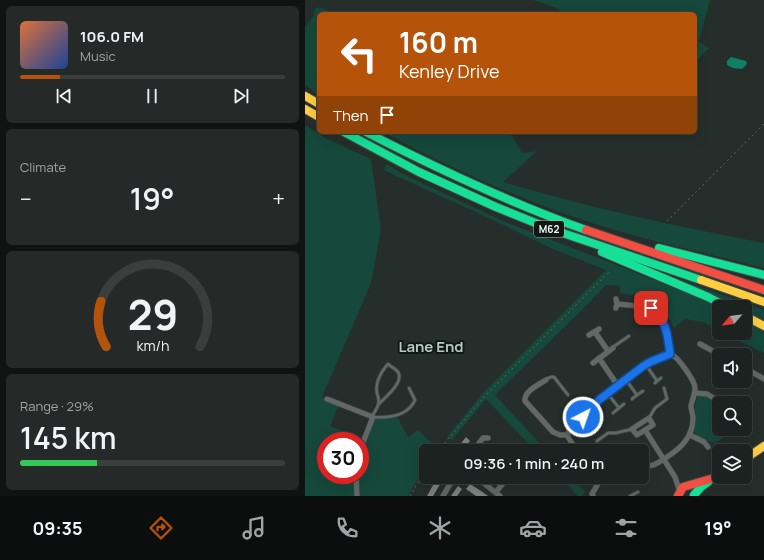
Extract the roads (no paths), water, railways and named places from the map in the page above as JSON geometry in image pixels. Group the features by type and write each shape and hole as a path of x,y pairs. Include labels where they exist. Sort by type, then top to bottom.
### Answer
{"main road":[{"path":"305,96 317,103"},
{"path":"305,109 317,116"},
{"name":"M62","path":"348,134 412,169 464,194 548,228 714,300"},
{"name":"M62","path":"371,134 419,160 529,209 704,268 764,290"},
{"name":"M62","path":"548,228 699,278 764,302"},
{"name":"M62","path":"582,228 764,274"},
{"path":"752,320 764,326"},
{"path":"752,454 764,446"},
{"path":"680,494 682,488 712,479"},
{"path":"694,495 703,486 712,480"},
{"path":"688,486 694,490 694,495"}],"street":[{"path":"616,304 651,308 656,312 665,324 670,354"},
{"path":"589,335 597,330 611,349 593,363"},
{"path":"700,344 712,351"},
{"path":"572,444 568,435 571,428 581,420 590,409 646,364 670,354 675,356 695,384 695,393 691,405 693,420 689,435 679,449 653,466 649,466"},
{"path":"599,358 618,386"},
{"path":"752,372 764,379"},
{"path":"535,379 539,385"},
{"path":"545,380 527,394 525,401 553,432 560,435 568,435"},
{"path":"695,393 707,394 712,397"},
{"path":"327,399 372,417 367,432"},
{"path":"649,418 653,425 637,435 632,428 649,418"},
{"path":"645,430 675,477 680,494"},
{"path":"689,435 704,442 709,447"},
{"path":"478,444 483,438 488,438"},
{"path":"675,477 688,486"},
{"path":"356,484 357,496"},
{"path":"443,496 450,484"},
{"path":"485,484 498,494 503,484"},
{"path":"593,496 592,494 598,484"}],"lane":[{"path":"611,349 629,336"},
{"path":"372,417 379,405 396,387 400,378 397,370 388,364 382,371 382,374 377,382 379,405"},
{"path":"646,364 657,381"},
{"path":"545,380 554,377 568,395"},
{"path":"655,383 661,378"},
{"path":"626,379 637,395"},
{"path":"372,417 400,414 408,410 413,405 415,400 409,388"},
{"path":"649,418 655,408 667,399 663,388"},
{"path":"632,399 643,391"},
{"path":"608,394 619,408"},
{"path":"613,413 624,404"},
{"path":"590,409 602,419"},
{"path":"597,441 608,433 617,433 632,428"},
{"path":"630,496 638,492"}],"district":[{"name":"Lane End","path":"431,347"}]}
